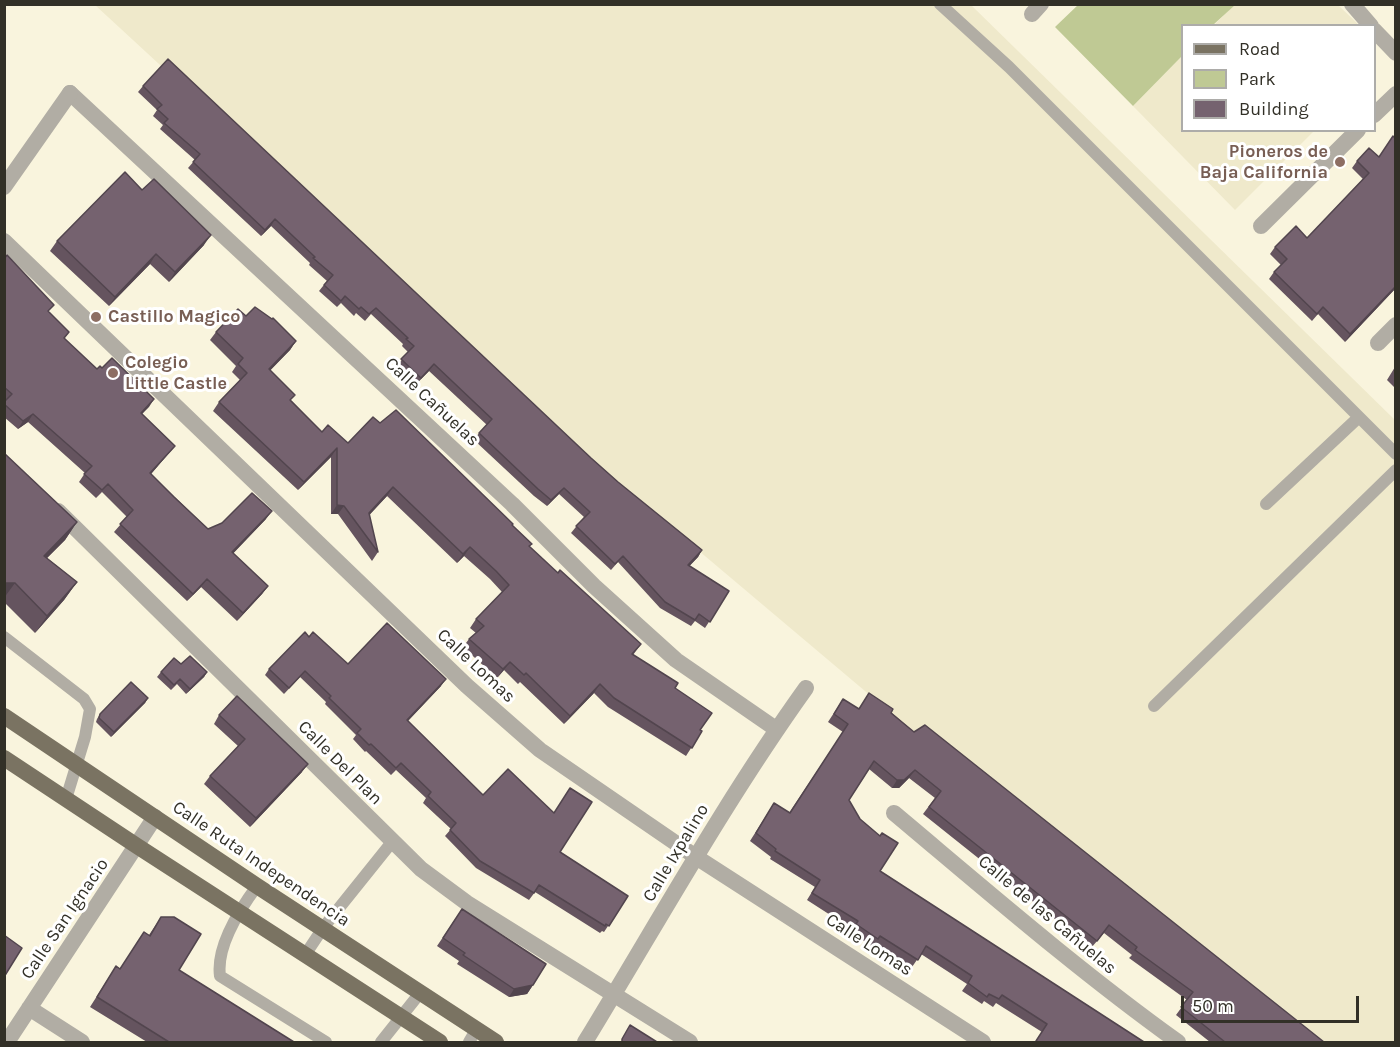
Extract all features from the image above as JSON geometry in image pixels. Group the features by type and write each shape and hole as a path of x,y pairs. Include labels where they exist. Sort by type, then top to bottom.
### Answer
{"main road":[{"name":"Calle Ruta Independencia","path":"4,716 420,993 472,1036 496,1042"},
{"path":"4,758 440,1042"}],"street":[{"path":"1352,4 1369,24"},
{"path":"1376,32 1395,53"},
{"name":"Calle Cañuelas","path":"4,187 70,93 513,504 594,586 667,652 776,729"},
{"path":"1376,113 1395,94"},
{"path":"1261,226 1356,132"},
{"name":"Calle Lomas","path":"4,241 467,686 540,750 696,857 983,1042"},
{"path":"1378,343 1395,325"},
{"name":"Calle Del Plan","path":"47,500 421,870 467,903 690,1042"},
{"name":"Calle Ixpalino","path":"585,1042 696,857 776,729 806,688"},
{"name":"Calle de las Cañuelas","path":"894,813 1119,1000 1178,1042"},
{"name":"Calle San Ignacio","path":"7,1042 155,817"},
{"path":"29,1008 82,1042"}],"lane":[{"path":"940,4 1009,67 1395,454"},
{"path":"1266,504 1359,417"},
{"path":"1154,706 1395,470"},
{"path":"4,637 84,699 90,709 85,737 66,799"},
{"path":"305,955 323,928 392,842"},
{"path":"257,886 238,912 218,963 220,976 326,1042"},
{"path":"381,1042 420,993"}],"shaded area":[{"path":"1235,4 1338,5 1358,24 1215,24"},
{"path":"95,5 971,5 1395,420 1395,1042 1294,1042 1006,810 558,432"},
{"path":"1181,57 1181,132 1313,132 1235,210 1133,106"}],"green space":[{"path":"1079,4 1235,4 1214,24 1181,24 1181,57 1133,106 1055,27"}],"building":[{"path":"168,59 591,458 702,550 688,565 729,591 710,622 699,614 695,620 665,602 623,556 615,564 576,526 590,512 564,488 551,500 538,489 479,433 492,419 434,364 421,378 401,359 414,346 406,339 408,338 376,308 369,314 361,307 359,309 345,296 341,301 324,285 333,275 275,219 265,230 193,162 200,154 164,123 168,119 157,109 162,105 143,86"},
{"path":"1393,136 1395,138 1395,287 1350,334 1323,307 1317,314 1274,272 1287,259 1275,247 1296,226 1307,238 1369,173 1357,161 1369,148 1379,157"},
{"path":"125,172 142,190 154,179 211,235 175,272 156,254 115,297 57,241"},
{"path":"7,255 54,305 48,311 69,332 64,338 97,369 100,366 102,368 112,358 154,399 141,413 175,446 150,473 174,497 208,529 222,523 252,493 272,511 232,552 268,586 243,613 207,579 193,594 120,524 133,510 108,484 102,490 84,474 92,466 33,414 23,421 4,404 12,394 4,387 4,259"},
{"path":"255,307 273,318 296,341 269,369 295,395 290,400 322,432 328,425 348,443 373,417 380,423 396,410 513,524 532,544 529,546 558,573 560,570 641,644 632,654 678,683 675,688 712,713 700,730 702,731 692,748 614,698 600,684 570,716 526,673 524,675 510,662 503,669 469,639 484,626 476,619 509,585 496,571 470,547 463,554 393,487 369,513 378,552 344,506 337,505 337,448 304,482 219,402 247,373 238,364 243,358 216,332 238,309 246,316"},
{"path":"4,453 77,522 44,556 77,582 47,616 15,583 4,583"},
{"path":"387,623 446,679 407,720 483,795 508,769 554,813 570,788 592,802 560,852 628,896 609,926 606,924 605,926 539,885 534,893 480,861 450,830 456,823 428,796 431,792 401,763 396,768 371,744 369,745 357,733 361,729 305,671 289,688 269,669 305,632 309,637 313,632 348,664"},
{"path":"190,656 207,672 190,689 180,679 174,685 161,672 174,658 181,664"},
{"path":"131,682 148,698 114,732 99,718 100,714"},
{"path":"869,693 893,709 891,713 914,732 925,725 1324,1042 1225,1042 1181,1007 1193,992 1135,950 1137,947 1109,925 1097,941 929,807 941,791 915,770 904,780 897,780 874,761 849,800 860,819 880,836 882,833 898,843 880,871 1144,1042 1038,1042 1036,1041 1047,1024 1002,995 999,999 989,994 987,997 968,983 972,976 926,946 918,960 880,936 878,939 856,924 858,921 812,893 820,880 775,851 776,849 756,833 774,803 790,813 848,724 834,714 843,699 859,709"},
{"path":"237,696 308,764 256,818 210,776 245,739 219,715"},
{"path":"462,909 546,964 533,985 514,989 463,955 465,953 443,938"},
{"path":"161,917 174,917 201,934 179,970 294,1042 169,1042 97,997 116,966 120,969 144,932 150,936"},
{"path":"4,935 22,948 4,977"},
{"path":"630,1025 657,1042 622,1042"}],"place":[{"name":"Pioneros de Baja California","path":"1340,162"},
{"name":"Castillo Magico","path":"96,317"},
{"name":"Colegio Little Castle","path":"113,373"}]}
